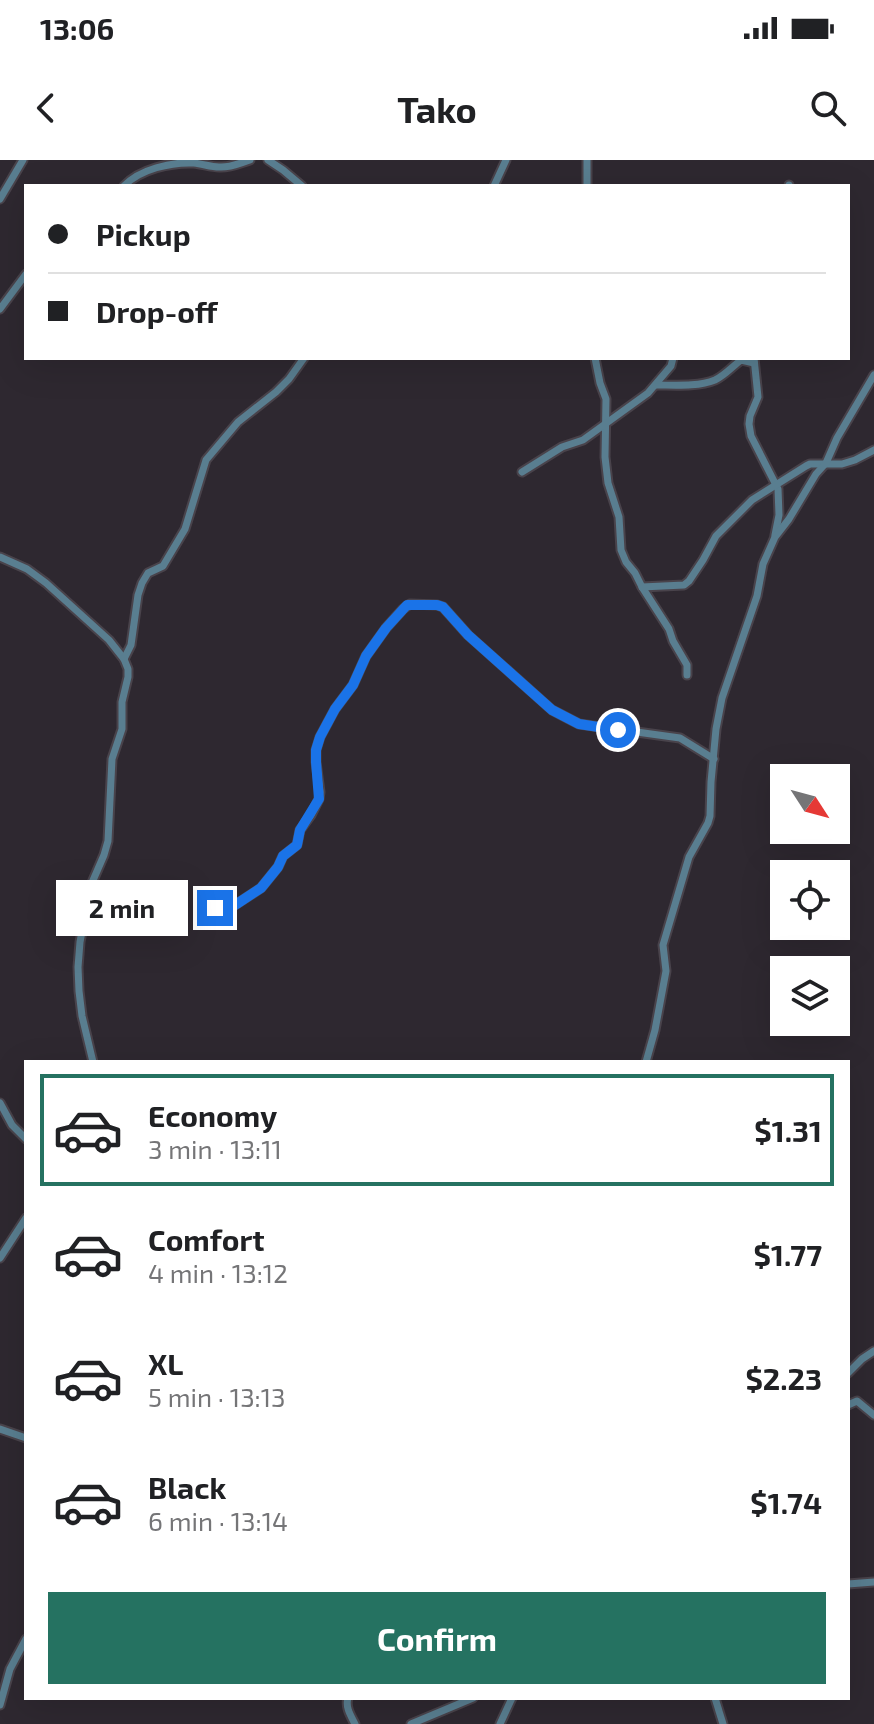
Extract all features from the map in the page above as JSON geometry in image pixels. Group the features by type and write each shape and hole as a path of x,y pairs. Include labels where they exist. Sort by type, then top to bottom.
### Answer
{"street":[{"path":"0,198 23,160"},
{"path":"126,184 131,178 164,166 192,163 218,167 250,160"},
{"path":"268,160 300,184"},
{"path":"495,184 506,160"},
{"path":"587,160 587,184"},
{"path":"0,309 24,277"},
{"path":"124,659 131,645 142,583 148,573 163,566 185,529 206,460 238,422 289,379 303,360"},
{"path":"595,360 600,383 606,394 605,457 608,483 619,517 621,550 669,629 687,665 687,675"},
{"path":"522,472 607,424 648,393 672,360"},
{"path":"656,385 703,383 717,379 741,360 754,361 758,397 749,424 751,436 776,484 779,500 775,537"},
{"path":"647,1060 666,971 663,945 689,857 710,816 716,729 724,690 757,596 763,564 775,537 826,463 874,375"},
{"path":"642,587 684,585 716,536 752,500 776,484 810,464 842,464 874,450"},
{"path":"0,557 39,577 109,640 124,659 128,673 122,702 122,729 112,759 108,841 91,885 79,954 80,1003 93,1060"},
{"path":"215,908 229,909 261,888 283,856 297,845 300,830 319,799 316,750 320,737 353,685 366,656 386,628 410,604 443,607 468,635 545,705 572,722 680,738 714,759"},
{"path":"0,1103 12,1125 24,1137"},
{"path":"0,1258 24,1221"},
{"path":"850,1371 874,1351"},
{"path":"850,1404 857,1401 874,1415"},
{"path":"0,1429 24,1437"},
{"path":"850,1584 874,1582"},
{"path":"0,1705 6,1680 24,1643"},
{"path":"348,1700 348,1709 355,1724"},
{"path":"411,1724 468,1700"},
{"path":"500,1724 511,1700"},
{"path":"716,1700 723,1724"}],"route":[{"path":"215,908 229,909 250,897 278,867 283,856 297,845 300,830 319,799 316,750 320,737 353,685 366,656 407,605 443,607 468,635 552,710 572,722 618,730"}]}
